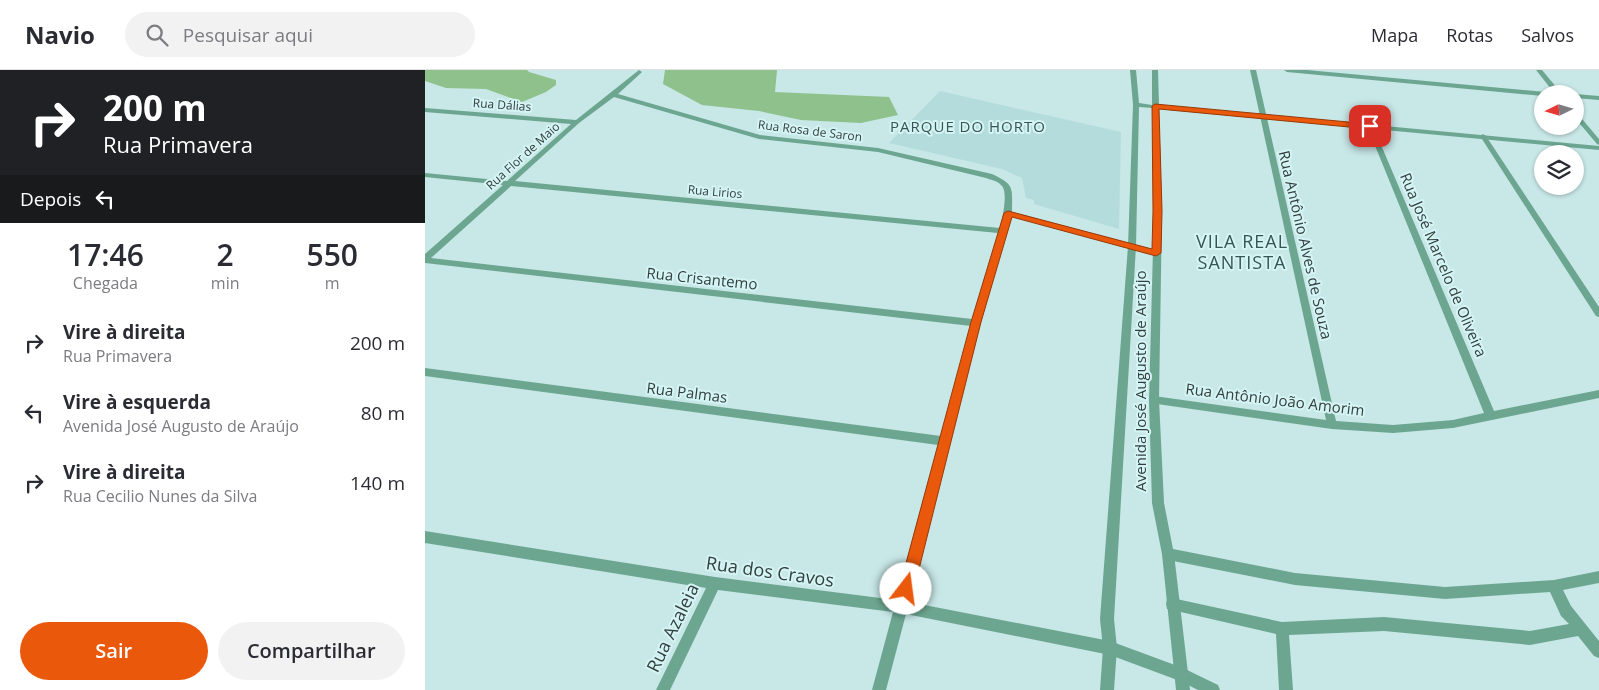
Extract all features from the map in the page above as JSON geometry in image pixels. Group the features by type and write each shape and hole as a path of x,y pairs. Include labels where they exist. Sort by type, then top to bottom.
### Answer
{"street":[{"name":"Avenida José Augusto de Araújo","path":"1107,690 1110,648 1107,618 1132,246 1138,105 1134,70"},
{"name":"Avenida José Augusto de Araújo","path":"1155,70 1158,211 1154,400 1158,503 1168,554 1172,604 1183,675 1183,690"},
{"name":"Rua Antônio Alves de Souza","path":"1253,70 1332,425"},
{"path":"1287,70 1534,93"},
{"path":"1539,70 1552,85"},
{"name":"Rua Flor de Maio","path":"425,260 577,122 613,95 639,72"},
{"name":"Rua Rosa de Saron","path":"613,95 759,137 878,150 989,176 1004,183 1007,189 1008,213"},
{"path":"1584,97 1599,98"},
{"path":"1138,105 1263,115 1599,148"},
{"name":"Rua Dálias","path":"425,110 577,122"},
{"path":"1584,125 1599,143"},
{"name":"Rua José Marcelo de Oliveira","path":"1370,126 1490,415"},
{"path":"1483,136 1599,314"},
{"name":"Rua Lirios","path":"425,175 1003,231"},
{"path":"879,690 976,322 1008,213 1156,253"},
{"name":"Rua Crisantemo","path":"425,260 976,322"},
{"name":"Rua Palmas","path":"425,372 945,441"},
{"name":"Rua Antônio João Amorim","path":"1154,400 1332,425 1393,429 1453,424 1599,394"},
{"name":"Rua dos Cravos","path":"425,537 715,583 901,607 1110,648 1183,675 1213,690"},
{"path":"1168,554 1295,579 1445,593 1554,586 1599,577"},
{"name":"Rua Azaleia","path":"663,690 715,583"},
{"path":"1554,586 1566,611 1599,651"},
{"path":"1172,604 1282,628 1384,624 1530,638 1580,629"},
{"path":"1282,628 1286,690"}],"shaded area":[{"path":"940,91 1121,132 1119,229 1034,204 1034,200 1026,198 1022,178 1002,169 889,143"}],"green space":[{"path":"425,70 527,70 556,80 556,85 546,92 522,102 486,89 446,88 425,81"},
{"path":"665,70 777,70 775,92 889,97 898,115 861,123 801,120 759,111 702,105 663,84"}],"district":[{"name":"PARQUE DO HORTO","path":"968,127"},
{"name":"VILA REAL SANTISTA","path":"1242,252"}],"route":[{"path":"906,589 976,322 1008,213 1156,253 1158,211 1155,106 1370,126"}]}
